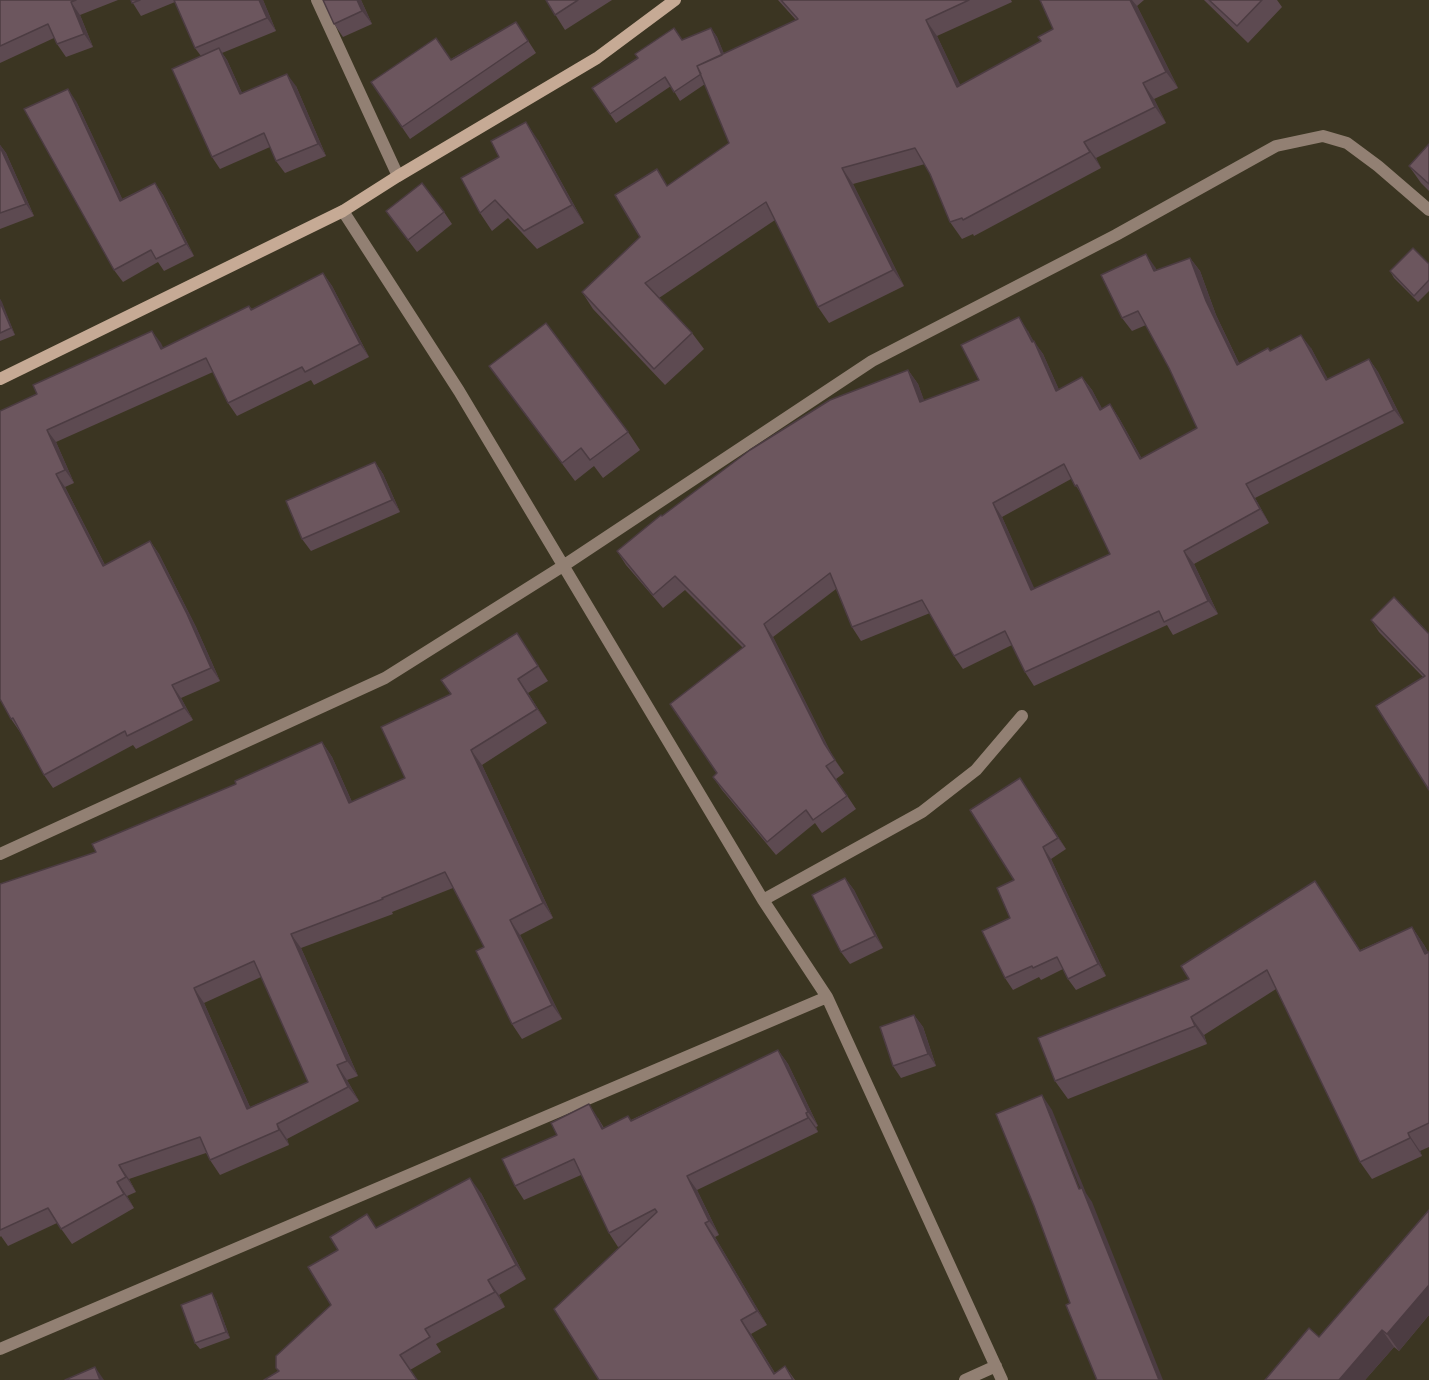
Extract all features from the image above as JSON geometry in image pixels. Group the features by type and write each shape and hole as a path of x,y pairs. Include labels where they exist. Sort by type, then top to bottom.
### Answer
{"street":[{"path":"317,0 398,176"},
{"path":"0,379 343,211 597,58 675,0"},
{"path":"0,854 385,678 563,566 872,361 1116,234 1276,146 1323,136 1347,143 1378,166 1429,210"},
{"path":"343,211 459,391 763,900 827,997 1002,1380"},
{"path":"763,900 922,812 976,770 1022,716"},
{"path":"0,1349 827,997"},
{"path":"966,1380 996,1366"}],"building":[{"path":"0,0 76,0 71,2 84,34 57,44 48,24 0,46"},
{"path":"174,0 259,0 267,18 195,48"},
{"path":"323,0 357,0 362,11 334,24"},
{"path":"546,0 578,0 555,15"},
{"path":"781,0 969,0 926,20 957,87 1041,41 1038,37 1053,29 1040,0 1130,0 1166,72 1143,83 1155,107 1084,142 1090,152 963,220 962,218 950,222 930,174 915,148 842,168 893,270 818,307 766,202 645,283 692,333 654,369 582,292 640,237 615,195 657,169 667,186 729,143 697,66 798,19"},
{"path":"1209,0 1262,0 1237,26"},
{"path":"516,22 528,41 402,127 371,82 436,38 451,60"},
{"path":"674,28 682,40 711,28 722,55 697,66 701,74 674,92 665,77 610,114 592,88 638,58 635,54"},
{"path":"219,48 240,94 287,74 318,144 276,161 264,133 212,157 172,69"},
{"path":"68,89 120,201 155,183 186,244 156,259 151,250 114,270 24,109"},
{"path":"526,122 572,205 524,231 495,200 480,213 461,178 499,157 491,141"},
{"path":"1429,144 1429,184 1409,166"},
{"path":"0,147 26,204 0,213"},
{"path":"422,183 444,212 408,240 386,211"},
{"path":"1413,248 1429,264 1429,280 1414,296 1390,271"},
{"path":"1146,254 1154,271 1190,258 1206,301 1237,365 1268,348 1270,351 1301,335 1326,380 1369,359 1394,410 1246,484 1260,509 1184,551 1208,601 1164,622 1159,611 1025,672 1005,631 954,656 922,600 852,627 830,573 764,624 824,743 835,760 826,766 847,796 813,820 806,810 767,842 713,777 717,773 670,704 745,646 675,576 653,595 617,551 661,515 750,450 830,400 908,370 920,402 979,380 961,345 1019,317 1032,342 1034,341 1056,391 1082,377 1100,410 1110,404 1140,459 1197,428 1169,368 1138,311 1122,318 1101,275","holes":["1064,464 1075,486 1077,485 1110,554 1031,590 993,503"]},
{"path":"323,273 360,344 305,372 302,367 228,403 206,358 47,430 65,470 56,474 103,566 150,541 211,668 172,685 184,708 127,736 125,731 44,775 0,699 0,411 37,394 33,385 152,331 161,349 249,306 251,310"},
{"path":"0,302 11,328 0,333"},
{"path":"546,323 628,432 590,460 581,448 562,463 489,366"},
{"path":"375,462 392,500 302,539 286,501"},
{"path":"1394,597 1429,634 1429,790 1376,706 1425,676 1371,620"},
{"path":"517,633 538,666 518,679 537,709 471,750 543,903 510,920 552,1005 512,1024 476,951 484,947 445,872 383,899 291,934 347,1061 337,1065 348,1087 277,1124 279,1130 210,1160 200,1137 119,1165 126,1177 117,1182 124,1194 61,1229 48,1208 0,1230 0,884 96,852 92,844 236,784 235,781 322,742 349,803 405,778 381,727 451,694 441,680","holes":["254,961 308,1082 247,1109 194,988"]},
{"path":"1020,778 1058,838 1043,847 1098,964 1068,979 1057,957 1005,978 982,931 1010,918 997,888 1014,880 970,810"},
{"path":"845,878 875,936 841,952 812,895"},
{"path":"1315,881 1360,951 1412,927 1425,954 1429,952 1429,1123 1408,1133 1410,1138 1360,1162 1267,970 1191,1017 1195,1026 1055,1081 1038,1038 1189,979 1181,966"},
{"path":"914,1015 928,1054 893,1066 880,1027"},
{"path":"778,1050 808,1112 806,1113 808,1118 687,1176 709,1221 705,1223 757,1311 741,1320 774,1374 785,1366 793,1380 599,1380 554,1309 657,1212 655,1209 609,1233 574,1159 515,1186 502,1159 557,1135 551,1123 589,1104 602,1129 628,1116 631,1121"},
{"path":"1042,1095 1159,1380 1097,1380 1066,1305 1070,1303 1034,1206 996,1114"},
{"path":"470,1178 516,1265 488,1280 495,1292 425,1329 430,1337 400,1355 417,1380 264,1380 279,1371 276,1368 276,1356 331,1305 308,1267 338,1250 330,1237 367,1214 376,1228"},
{"path":"1429,1210 1429,1285 1387,1334 1382,1330 1339,1380 1265,1380 1309,1328 1319,1337"},
{"path":"212,1293 226,1332 195,1343 181,1305"},
{"path":"95,1367 100,1380 65,1380"}]}
